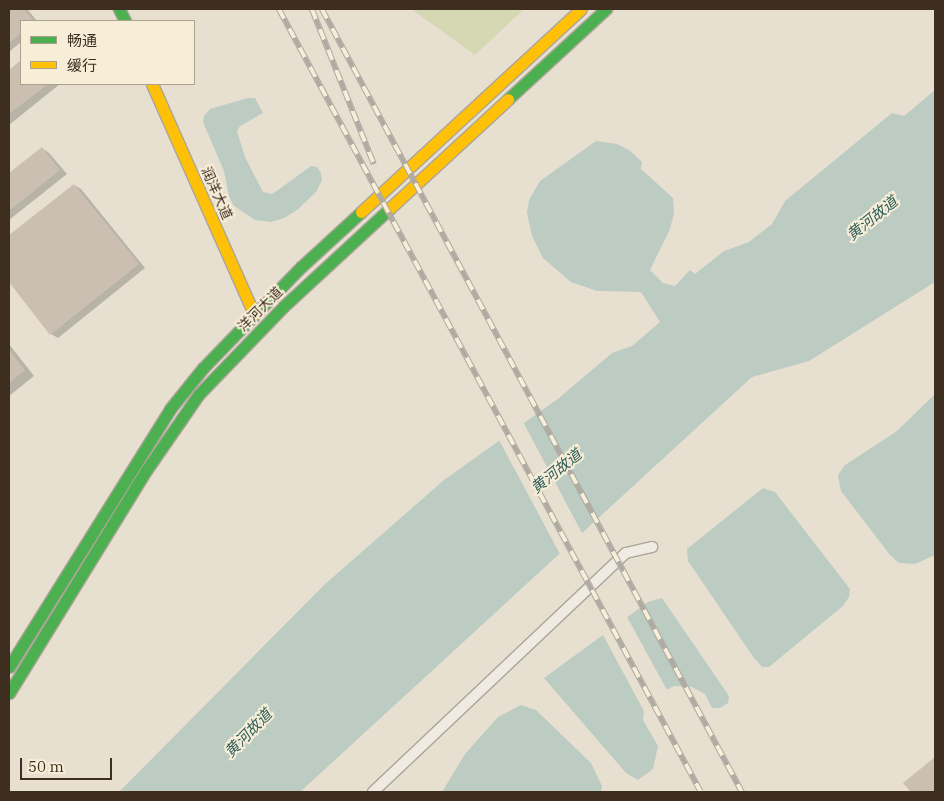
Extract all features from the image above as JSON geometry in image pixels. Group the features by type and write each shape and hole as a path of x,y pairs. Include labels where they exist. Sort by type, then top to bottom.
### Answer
{"main road":[{"name":"洋河大道","path":"9,667 170,409 203,368 301,267 581,9"},
{"name":"洋河大道","path":"9,693 151,462 200,394 284,306 606,9"},
{"name":"润洋大道","path":"152,85 254,314"}],"street":[{"path":"373,792 626,553 652,547"}],"green space":[{"path":"411,9 524,9 475,55"}],"water":[{"name":"黄河故道","path":"935,90 935,282 809,361 752,377 300,792 119,792 324,585 444,480 559,398 612,353 632,346 660,322 641,292 597,291 571,282 543,258 532,236 527,213 529,200 540,181 596,141 617,144 629,150 642,162 641,169 673,198 674,213 670,229 650,270 663,283 675,286 690,270 695,274 724,251 749,242 772,224 785,201 892,113 904,116"},
{"path":"248,98 255,98 263,113 240,126 237,131 245,157 263,192 272,194 311,166 317,167 321,173 322,180 316,192 297,210 284,218 271,222 255,220 233,205 229,196 224,171 203,122 204,116 210,109"},
{"path":"935,394 935,555 915,564 899,563 890,555 841,491 838,475 845,465 897,431"},
{"path":"763,488 775,492 850,589 849,597 843,606 769,667 762,667 754,658 688,561 687,549"},
{"path":"662,598 729,696 728,703 720,708 712,708 705,694 692,687 674,686 645,701 643,720 658,746 653,769 638,780 626,773 544,678 648,602"},
{"path":"521,705 536,710 591,763 602,786 601,792 442,792 465,754 498,717"}],"pier":[{"path":"522,420 583,535 561,556 498,438"},
{"path":"626,615 668,692 647,702 646,715 602,633"}],"building":[{"path":"9,9 24,9 33,20 20,20 20,34 9,43"},
{"path":"20,61 20,85 47,85 9,114 9,70"},
{"path":"42,147 60,170 9,211 9,173"},
{"path":"74,184 139,264 50,335 9,282 9,235"},
{"path":"9,350 25,370 9,383"},
{"path":"935,757 935,792 911,792 903,783"}],"railway":[{"path":"279,9 701,792"},
{"path":"312,9 374,164"},
{"path":"322,9 742,792"}],"traffic: fast":[{"path":"119,9 124,20"},
{"path":"508,99 606,9"},
{"path":"9,693 147,469 199,394 284,306 389,209"},
{"path":"9,667 170,409 203,368 301,267 361,212"}],"traffic: slow":[{"path":"361,212 581,9"},
{"path":"152,85 254,314"},
{"path":"389,209 508,99"}]}
